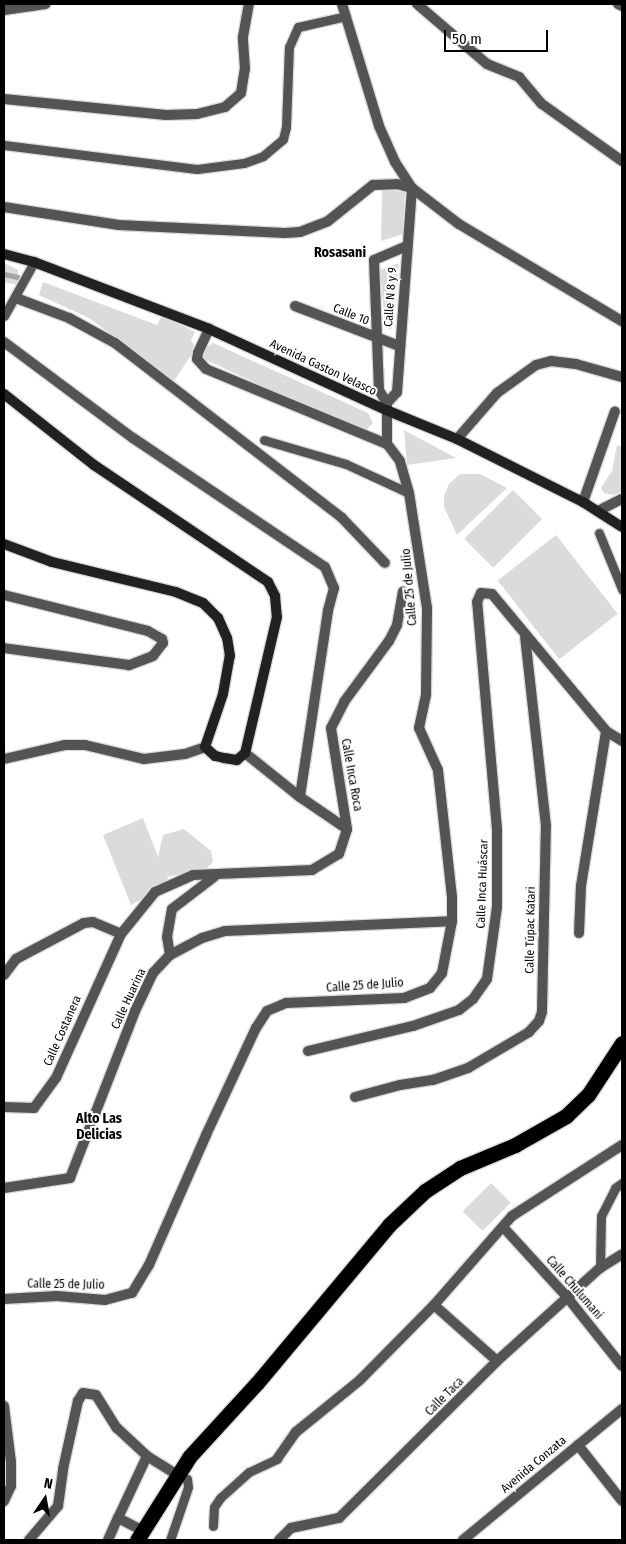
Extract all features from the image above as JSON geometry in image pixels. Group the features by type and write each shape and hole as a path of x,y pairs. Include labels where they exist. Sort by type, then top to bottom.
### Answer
{"highway":[{"path":"139,1535 176,1474 280,1357 365,1249 388,1225 425,1191 460,1168 515,1145 566,1116 588,1095 622,1043"}],"street":[{"path":"4,10 46,4"},
{"path":"4,99 166,116 225,107 241,93 245,69 243,37 249,4"},
{"path":"342,4 379,126 395,162 412,188 459,224 622,321"},
{"path":"417,4 487,64 519,77 542,104 622,162"},
{"path":"618,4 622,6"},
{"path":"4,207 119,225 286,233 314,228 328,221 373,186 396,184 412,188"},
{"name":"Calle N 8 y 9","path":"386,407 397,392 412,188"},
{"path":"210,330 198,353 197,359 206,369 387,444 386,407 379,390 374,260 407,246"},
{"name":"Avenida Gaston Velasco","path":"4,254 34,262 210,330 386,407 456,439 583,502 622,527"},
{"path":"16,298 69,318 115,344 342,518 385,563"},
{"name":"Calle 10","path":"295,306 399,346"},
{"path":"4,342 133,438 325,567 334,588 328,611 300,797"},
{"path":"456,439 497,393 536,365 551,361 576,364 622,377"},
{"path":"4,394 94,465 268,582 275,596 277,617 245,752 236,760 215,756 205,747"},
{"path":"583,502 615,412"},
{"name":"Calle 25 de Julio","path":"4,1299 57,1296 106,1300 132,1293 149,1265 210,1126 267,1011 286,1003 404,998 430,988 442,973 452,921 438,770 419,728 426,694 427,608 409,493 400,461 387,444"},
{"path":"598,510 622,499"},
{"path":"4,544 52,562 176,592 203,603 218,618 227,638 229,663 223,694 205,747"},
{"name":"Calle Inca Roca","path":"121,934 155,892 193,875 214,877 312,870 339,854 348,829 331,728 344,702 393,633 404,592"},
{"name":"Calle Inca Huáscar","path":"308,1051 413,1026 459,1010 473,1000 487,979 497,907 497,829 477,602 481,592 492,594 525,637"},
{"path":"4,594 148,631 162,639 163,643 153,656 129,664 4,648"},
{"path":"525,637 606,731 622,742"},
{"name":"Calle Túpac Katari","path":"355,1097 400,1084 433,1080 468,1068 529,1032 539,1021 542,1012 546,826 525,637"},
{"path":"579,933 581,886 606,731"},
{"path":"4,759 65,745 85,745 144,759 185,754 205,747"},
{"path":"245,752 300,797 348,829"},
{"path":"170,954 168,924 172,909 214,877"},
{"name":"Calle Huarina","path":"4,1188 70,1178 135,1011 153,973 170,954 202,938 225,931 452,921"},
{"path":"4,975 16,959 84,923 93,922 121,934"},
{"name":"Calle Costanera","path":"4,1107 34,1108 56,1078 79,1021 121,934"},
{"path":"277,1459 296,1432 360,1380 434,1305 504,1228 512,1216 622,1145"},
{"name":"Calle Chulumani","path":"504,1228 567,1297 622,1366"},
{"name":"Calle Taca","path":"279,1540 291,1528 339,1518 497,1361 600,1268 622,1254"},
{"path":"434,1305 497,1361"},
{"path":"29,1540 58,1506 65,1459 78,1401 83,1393 96,1395 117,1428 147,1456 176,1474"},
{"path":"4,1406 12,1462 11,1486 5,1498"},
{"name":"Avenida Conzata","path":"468,1539 622,1409"},
{"path":"578,1445 622,1501"},
{"path":"108,1540 147,1456"},
{"path":"118,1518 139,1535"}],"lane":[{"path":"4,145 197,169 244,163 263,156 283,139 286,127 289,47 298,27 346,16"},
{"path":"4,316 16,298 34,262"},
{"path":"264,440 346,464 409,493"},
{"path":"599,533 622,589"},
{"path":"600,1268 601,1216 615,1188 622,1183"},
{"path":"213,1526 214,1508 220,1498 249,1472 277,1459"},
{"path":"170,1540 188,1488 187,1479 176,1474"}],"shaded area":[{"path":"382,190 405,192 403,234 381,241"},
{"path":"4,263 18,270 18,284 4,283"},
{"path":"399,263 391,330 385,324 380,270"},
{"path":"43,282 157,325 162,316 195,332 191,340 196,348 174,381 89,318 39,295"},
{"path":"213,343 368,413 373,423 366,430 355,429 204,359 204,349"},
{"path":"404,430 456,458 407,465"},
{"path":"617,445 622,447 622,492 612,495 604,493 601,488 612,471"},
{"path":"460,474 480,474 507,488 457,535 444,507 444,496 449,484"},
{"path":"513,490 542,519 493,568 464,539"},
{"path":"556,535 618,614 559,659 498,581"},
{"path":"143,818 158,857 163,835 184,829 211,851 213,862 206,869 167,877 170,883 131,905 103,835"},
{"path":"491,1183 511,1203 483,1231 463,1211"}],"waterway":[{"path":"4,274 18,277"}],"district":[{"name":"Rosasani","path":"340,253"},
{"name":"Alto Las Delicias","path":"99,1128"}]}
